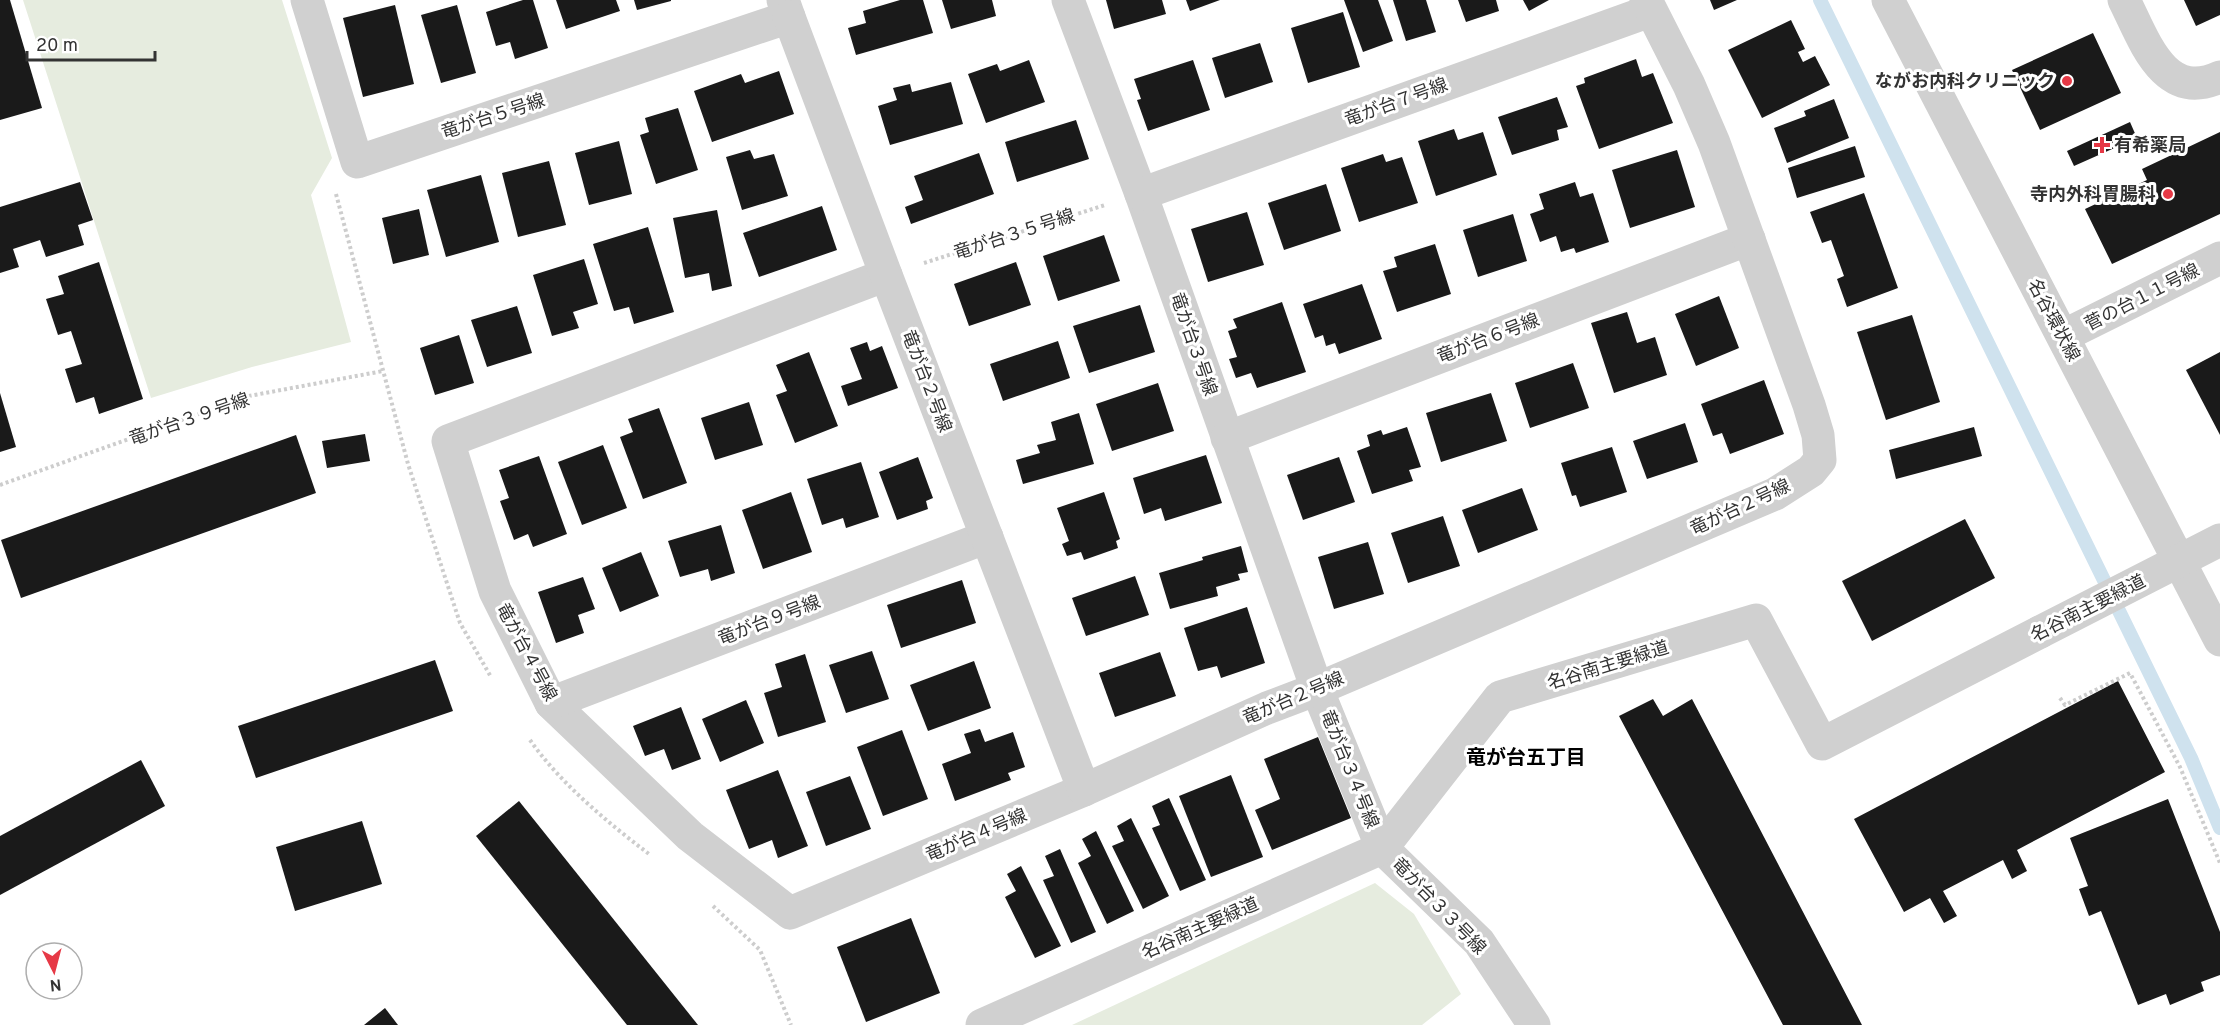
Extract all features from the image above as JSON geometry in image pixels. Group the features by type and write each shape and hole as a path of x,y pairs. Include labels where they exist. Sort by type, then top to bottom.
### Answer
{"street":[{"name":"竜が台５号線","path":"307,0 357,162 786,9"},
{"name":"竜が台３号線","path":"1068,0 1141,194 1317,689"},
{"name":"名谷環状線","path":"1888,0 2220,639"},
{"path":"2124,0 2155,61 2167,74 2189,83 2210,82 2220,77"},
{"name":"竜が台２号線","path":"786,9 1084,790 1267,708 1317,689 1775,494 1811,471 1820,460 1818,435 1795,362 1714,143 1689,85 1648,5"},
{"name":"竜が台７号線","path":"1141,194 1648,5"},
{"name":"竜が台６号線","path":"1227,438 1749,239"},
{"name":"菅の台１１号線","path":"2063,336 2220,258"},
{"name":"竜が台４号線","path":"886,275 448,441 495,591 551,703 690,836 790,913 1084,790"},
{"name":"竜が台９号線","path":"551,703 987,537"},
{"name":"名谷南主要緑道","path":"982,1025 1382,848 1500,697 1756,620 1822,744 2220,540"},
{"name":"竜が台３４号線","path":"1317,689 1382,848"},
{"name":"竜が台３３号線","path":"1382,848 1479,942 1534,1025"}],"path":[{"name":"竜が台３５号線","path":"886,275 1141,194"},
{"name":"竜が台３９号線","path":"0,484 249,396 383,371"},
{"path":"2060,698 2065,705 2130,673 2180,767 2220,863"}],"shaded area":[{"path":"23,0 282,0 332,158 311,195 351,342 252,367 151,398"},
{"path":"1375,883 1414,914 1461,994 1422,1025 1072,1025"}],"building":[{"path":"0,0 10,0 42,108 0,120"},
{"path":"523,0 533,0 548,48 515,59 510,42 496,46 486,12"},
{"path":"556,0 616,0 620,11 566,29"},
{"path":"634,0 671,0 671,1 637,10"},
{"path":"900,0 923,0 933,33 856,55 848,28 866,23 863,11"},
{"path":"942,0 992,0 996,16 951,29"},
{"path":"1106,0 1162,0 1166,14 1114,29"},
{"path":"1186,0 1220,0 1190,11"},
{"path":"1344,0 1378,0 1393,41 1363,52"},
{"path":"1393,0 1426,0 1436,32 1406,41"},
{"path":"1458,0 1496,0 1499,11 1466,22"},
{"path":"1523,0 1549,0 1529,11"},
{"path":"1710,0 1737,0 1714,10"},
{"path":"2184,0 2220,0 2220,15 2196,26"},
{"path":"395,5 414,84 363,97 343,18"},
{"path":"457,5 476,73 441,83 421,15"},
{"path":"1343,12 1360,67 1308,83 1291,28"},
{"path":"1791,20 1805,49 1798,52 1803,62 1815,56 1830,85 1762,118 1728,50"},
{"name":"ながお内科クリニック","path":"2093,33 2121,93 2040,130 2012,70"},
{"path":"1260,43 1273,82 1225,98 1212,58"},
{"path":"1636,59 1642,77 1653,73 1673,123 1599,149 1576,86 1585,83 1584,78"},
{"path":"1029,60 1045,102 986,123 968,74 997,64 1000,71"},
{"path":"1193,60 1210,110 1148,131 1137,100 1141,99 1134,79"},
{"path":"779,71 794,114 712,142 694,91 741,74 745,83"},
{"path":"951,82 963,124 890,145 878,106 897,100 893,88 910,84 912,92"},
{"path":"1557,97 1568,127 1557,130 1559,140 1512,155 1498,117"},
{"path":"1834,99 1849,138 1787,163 1774,128 1806,116 1804,111"},
{"path":"678,108 698,170 656,184 640,135 649,132 645,118"},
{"path":"1076,120 1089,159 1017,182 1005,142"},
{"name":"有希薬局","path":"2130,122 2137,138 2074,166 2067,151"},
{"path":"1454,129 1458,140 1483,132 1497,175 1436,196 1418,141"},
{"name":"寺内外科胃腸科","path":"2220,132 2220,214 2112,264 2085,209 2147,180 2142,169"},
{"path":"619,141 632,194 589,205 575,153"},
{"path":"1855,146 1865,177 1797,198 1788,168"},
{"path":"750,150 754,159 774,154 788,196 742,210 726,157"},
{"path":"1677,150 1695,207 1630,228 1612,170"},
{"path":"979,153 994,194 911,224 905,207 923,200 914,176"},
{"path":"1383,154 1386,162 1402,157 1418,203 1359,222 1341,168"},
{"path":"549,161 566,225 518,237 502,173"},
{"path":"481,175 499,242 446,257 427,190"},
{"path":"80,182 93,220 78,225 84,245 46,257 40,240 13,249 19,267 0,273 0,207"},
{"path":"1575,182 1580,197 1593,193 1609,242 1576,253 1574,248 1561,252 1556,236 1540,242 1530,214 1544,209 1539,194"},
{"path":"1326,184 1341,231 1284,250 1268,203"},
{"path":"1864,193 1898,288 1847,307 1837,279 1844,276 1831,240 1822,243 1810,212"},
{"path":"822,206 837,250 759,277 743,233"},
{"path":"419,209 429,255 393,264 382,218"},
{"path":"717,210 732,286 712,291 709,273 685,278 673,218"},
{"path":"1247,212 1264,265 1208,282 1191,229"},
{"path":"1513,214 1527,261 1478,277 1463,230"},
{"path":"648,227 674,312 634,324 629,307 614,311 593,244"},
{"path":"1104,235 1120,281 1058,301 1043,256"},
{"path":"1435,244 1451,294 1397,312 1383,271 1397,267 1394,257"},
{"path":"584,259 598,304 573,312 579,328 552,336 533,275"},
{"path":"99,262 143,399 99,414 94,397 76,403 65,369 82,364 71,331 58,335 46,299 64,294 58,276"},
{"path":"1016,262 1031,305 969,326 954,284"},
{"path":"1362,284 1382,339 1339,354 1335,343 1326,346 1323,335 1315,338 1303,304"},
{"path":"1719,296 1739,348 1696,366 1675,314"},
{"path":"1282,302 1306,372 1257,388 1251,373 1236,378 1229,359 1237,357 1228,331 1237,328 1233,319"},
{"path":"1140,305 1155,352 1089,373 1073,326"},
{"path":"517,306 532,353 487,367 471,320"},
{"path":"1627,312 1637,343 1655,337 1667,375 1614,393 1591,323"},
{"path":"1912,315 1940,402 1886,420 1857,332"},
{"path":"459,335 474,383 435,395 420,348"},
{"path":"1058,341 1070,378 1003,401 990,364"},
{"path":"867,342 870,351 882,346 898,388 848,406 841,386 862,379 850,348"},
{"path":"809,352 838,426 795,443 776,395 787,391 776,365"},
{"path":"2220,352 2220,435 2186,370"},
{"path":"1573,363 1589,408 1530,428 1515,383"},
{"path":"1764,380 1784,434 1730,454 1722,433 1713,436 1701,404"},
{"path":"1158,383 1174,431 1112,451 1096,404"},
{"path":"0,393 16,447 0,452"},
{"path":"1491,393 1507,441 1441,462 1426,413"},
{"path":"749,402 763,445 715,460 701,418"},
{"path":"659,408 687,483 643,499 620,437 633,432 628,419"},
{"path":"1079,413 1094,464 1023,484 1016,460 1040,453 1037,445 1056,440 1051,422"},
{"path":"1685,423 1698,462 1647,479 1633,441"},
{"path":"1407,427 1421,467 1409,470 1413,481 1372,494 1357,451 1370,446 1367,435 1381,430 1383,435"},
{"path":"1974,427 1982,456 1896,479 1889,450"},
{"path":"365,434 370,461 327,468 322,441"},
{"path":"296,435 316,493 21,598 1,540"},
{"path":"603,445 627,508 582,525 558,462"},
{"path":"1612,447 1627,492 1580,507 1576,495 1572,496 1561,463"},
{"path":"1206,455 1222,503 1165,521 1161,508 1144,514 1133,478"},
{"path":"539,456 567,534 533,547 528,534 514,540 500,501 509,498 499,470"},
{"path":"918,457 933,498 926,501 928,509 897,520 879,472"},
{"path":"1339,457 1355,502 1303,520 1287,475"},
{"path":"861,462 879,517 846,528 843,518 822,525 807,479"},
{"path":"1522,488 1538,530 1478,553 1462,510"},
{"path":"791,492 812,552 763,569 742,510"},
{"path":"1104,492 1120,539 1116,541 1118,548 1084,560 1081,552 1067,556 1062,544 1069,541 1057,508"},
{"path":"1443,516 1460,566 1408,583 1391,533"},
{"path":"1965,519 1995,578 1872,641 1842,581"},
{"path":"721,525 735,573 711,581 708,569 680,577 668,541"},
{"path":"1368,542 1384,594 1334,609 1318,557"},
{"path":"1241,546 1248,572 1238,574 1240,580 1216,587 1218,596 1170,609 1159,573"},
{"path":"641,552 659,596 620,612 602,568"},
{"path":"1135,576 1149,615 1086,636 1072,598"},
{"path":"583,577 595,609 578,615 584,633 556,643 538,592"},
{"path":"962,580 976,623 901,648 887,605"},
{"path":"1247,607 1265,663 1221,678 1217,666 1198,671 1184,628"},
{"path":"872,651 889,699 846,713 829,665"},
{"path":"1160,652 1176,696 1115,717 1099,673"},
{"path":"805,654 826,722 778,737 764,693 782,687 775,664"},
{"path":"435,660 453,711 256,778 238,726"},
{"path":"974,661 991,708 928,731 910,685"},
{"path":"2118,681 2165,772 2017,850 2027,871 2012,879 2003,860 1943,891 1957,916 1944,923 1930,898 1904,912 1854,819"},
{"path":"1653,699 1663,716 1692,699 1862,1025 1783,1025 1619,716"},
{"path":"746,700 764,743 720,762 702,719"},
{"path":"681,707 701,759 672,770 664,749 645,756 633,726"},
{"path":"980,729 985,742 1013,732 1025,767 1008,773 1011,780 955,801 942,764 971,753 964,734"},
{"path":"902,730 928,799 883,816 857,747"},
{"path":"1318,737 1351,818 1272,850 1255,810 1280,799 1264,759"},
{"path":"141,760 165,806 0,895 0,836"},
{"path":"778,770 808,846 778,858 772,840 749,849 726,790"},
{"path":"1231,775 1263,857 1211,877 1179,796"},
{"path":"850,776 871,829 826,846 806,792"},
{"path":"1169,798 1206,880 1180,891 1152,828 1160,825 1152,806"},
{"path":"2168,799 2220,932 2220,975 2201,982 2204,991 2170,1005 2166,994 2138,1005 2101,911 2089,916 2079,889 2088,886 2070,838"},
{"path":"519,801 698,1025 627,1025 476,836"},
{"path":"1131,818 1169,896 1143,909 1112,846 1124,841 1117,826"},
{"path":"362,821 382,884 295,911 276,847"},
{"path":"1096,831 1134,911 1107,924 1078,863 1091,856 1082,839"},
{"path":"1060,849 1096,932 1071,943 1043,880 1054,876 1045,856"},
{"path":"1021,866 1061,946 1035,958 1005,897 1016,891 1007,874"},
{"path":"911,918 940,993 866,1022 837,947"},
{"path":"385,1008 398,1025 364,1025"}],"waterway":[{"path":"1820,0 2191,758 2220,828"}],"place":[{"name":"ながお内科クリニック","path":"2067,81"},
{"name":"有希薬局","path":"2102,145"},
{"name":"寺内外科胃腸科","path":"2168,194"}],"district":[{"name":"竜が台五丁目","path":"1526,757"}]}
